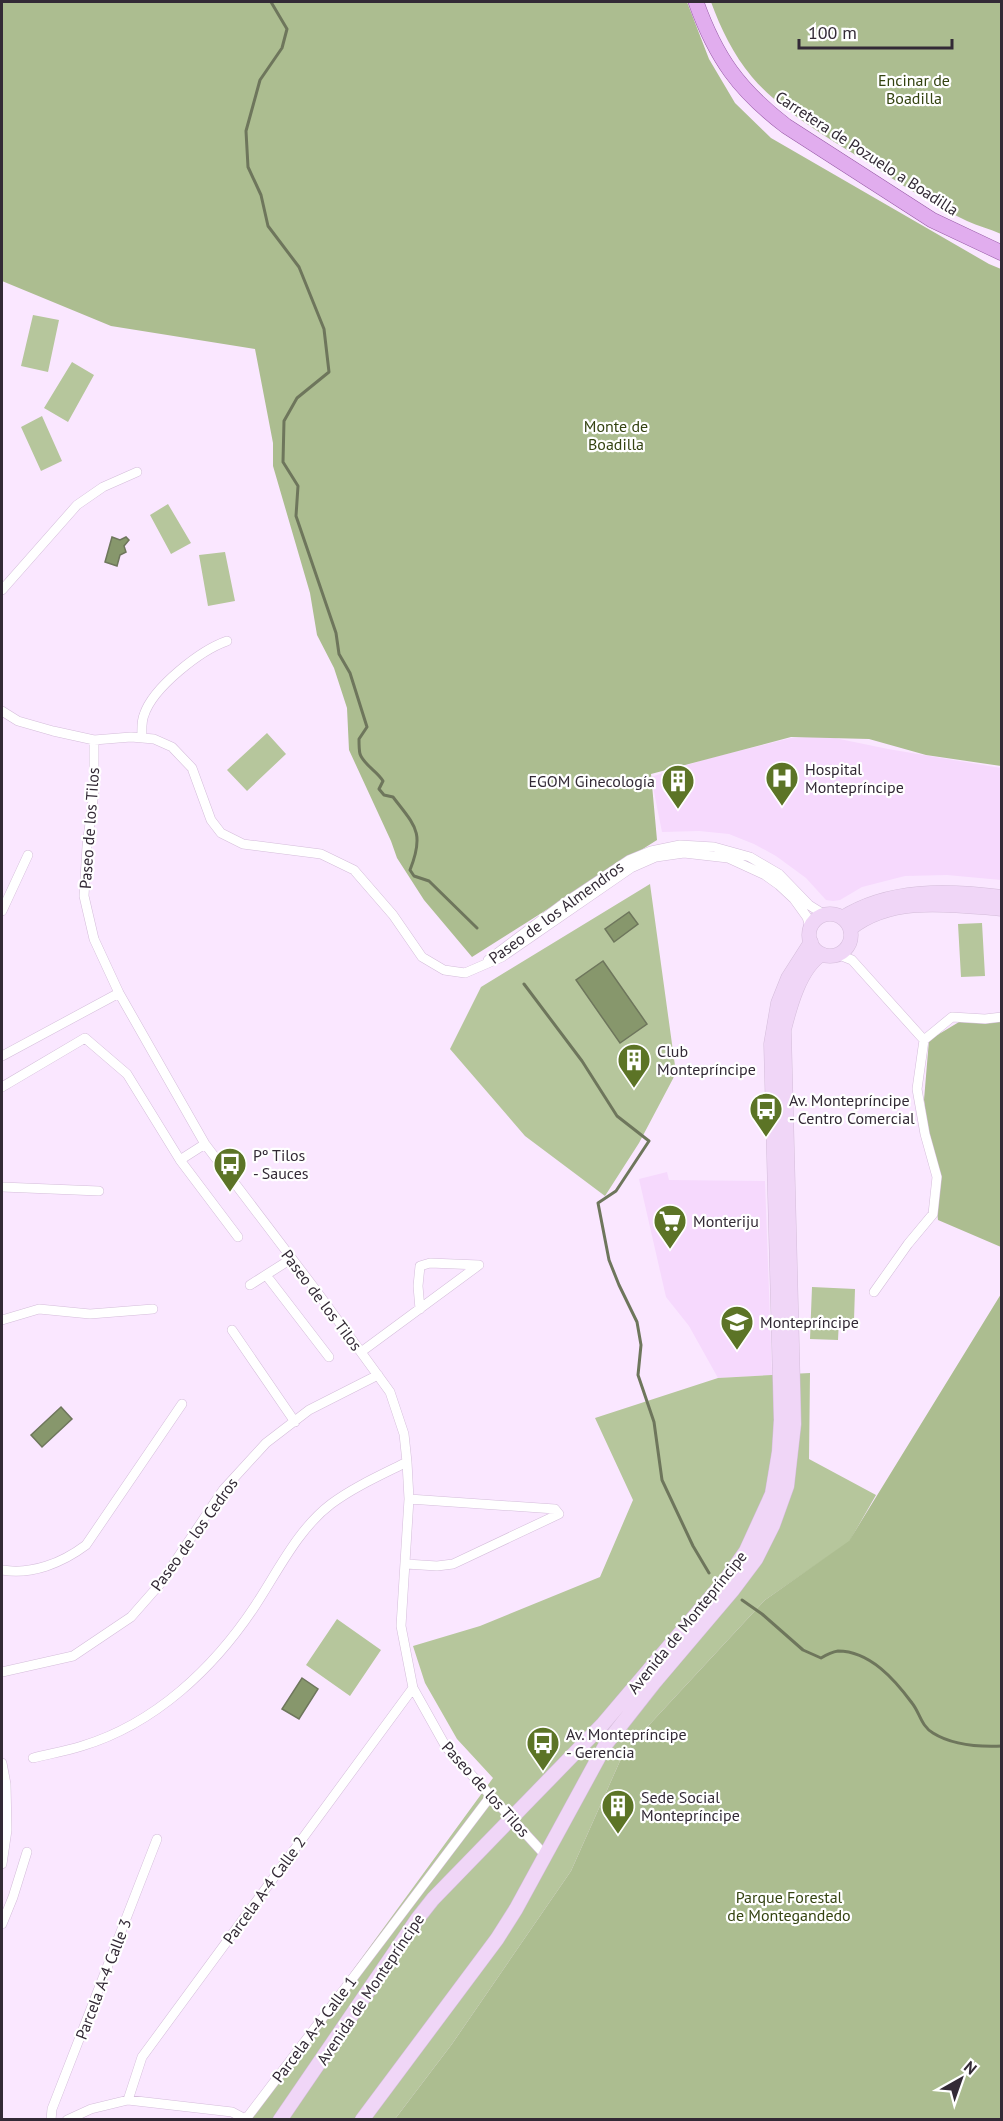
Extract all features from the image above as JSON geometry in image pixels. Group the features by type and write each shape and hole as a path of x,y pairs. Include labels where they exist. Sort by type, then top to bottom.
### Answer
{"main road":[{"name":"Carretera de Pozuelo a Boadilla","path":"696,2 705,27 723,61 740,84 765,110 786,126 932,220 1002,253"}],"street":[{"path":"2,590 77,505 103,487 137,472"},
{"path":"142,738 144,714 158,693 188,663 214,645 227,641"},
{"name":"Paseo de los Almendros","path":"2,711 18,721 53,732 94,740 131,737 154,739 172,747 192,768 211,820 221,833 243,844 321,854 354,870 393,915 422,957 444,970 465,973 502,957 631,868 656,857 684,853 728,858 765,875 794,899 807,917 810,927"},
{"name":"Paseo de los Tilos","path":"94,740 94,792 84,896 94,939 119,993 205,1144 390,1392 404,1434 407,1462 409,1499 401,1626 413,1688 446,1747 545,1855"},
{"name":"Paseo de los Almendros","path":"480,967 525,932 629,860 651,851 680,845 714,847 750,857 779,874 808,904 825,915"},
{"path":"2,911 28,855"},
{"path":"846,923 865,905 891,897 958,892 1002,897"},
{"path":"846,923 901,907 937,904 1002,909"},
{"path":"833,914 846,923 850,938 842,950 822,954 815,949 811,942 810,927 818,918 833,914"},
{"name":"Avenida de Montepríncipe","path":"280,2120 418,1918 602,1725 727,1578 746,1551 772,1494 779,1452 780,1420 771,1044 778,1003 788,978 811,942"},
{"path":"842,950 924,1040"},
{"name":"Avenida de Montepríncipe","path":"362,2120 497,1939 606,1744 648,1690 732,1591 756,1559 773,1525 787,1486 794,1424 784,1030 800,983 813,962 822,954"},
{"path":"2,1056 119,993"},
{"path":"874,1292 908,1244 933,1214 937,1177 925,1134 917,1089 924,1040 951,1017 985,1019 1002,1017"},
{"path":"3,1083 85,1038 127,1074 180,1160 238,1237"},
{"path":"180,1160 205,1144"},
{"path":"2,1187 99,1191"},
{"path":"250,1285 291,1259"},
{"path":"361,1352 420,1309 479,1265 430,1263 420,1266 418,1287 420,1309"},
{"path":"267,1275 329,1356"},
{"path":"2,1320 39,1309 90,1314 153,1309"},
{"path":"232,1330 295,1422"},
{"name":"Paseo de los Cedros","path":"2,1672 73,1656 131,1617 160,1584 223,1490 266,1443 309,1410 378,1375"},
{"path":"2,1570 36,1569 71,1556 86,1545 182,1404"},
{"path":"33,1758 82,1746 122,1729 188,1685 216,1658 232,1638 303,1533 330,1505 365,1483 407,1462"},
{"path":"406,1564 436,1566 453,1564 559,1514 555,1509 409,1499"},
{"name":"Parcela A-4 Calle 2","path":"128,2100 142,2057 413,1688"},
{"path":"2,1763 6,1784 7,1830 2,1864"},
{"name":"Parcela A-4 Calle 1","path":"246,2119 490,1797"},
{"name":"Parcela A-4 Calle 3","path":"51,2120 52,2109 157,1839"},
{"path":"2,1924 27,1852"},
{"path":"68,2120 91,2109 128,2100 232,2112 246,2119"}],"shaded area":[{"path":"33,315 59,320 48,372 21,366"},
{"path":"72,362 94,375 68,422 44,408"},
{"path":"42,416 62,461 41,471 21,427"},
{"path":"168,504 191,543 171,554 150,515"},
{"path":"112,537 120,540 126,537 129,540 124,546 126,552 120,555 117,566 105,562"},
{"path":"225,552 235,601 208,606 199,555"},
{"path":"267,733 286,754 247,791 227,770"},
{"name":"Hospital Montepríncipe","path":"825,736 1001,768 1001,880 947,875 905,876 862,887 840,900 833,901 826,900 806,878 776,856 754,844 729,834 699,831 662,832 651,777 706,759 791,738"},
{"path":"650,884 676,1073 639,1143 605,1196 525,1136 450,1049 481,987"},
{"path":"629,912 638,924 614,942 605,929"},
{"path":"982,923 985,976 961,977 958,924"},
{"path":"603,961 647,1024 620,1043 576,980"},
{"path":"667,1172 669,1180 765,1181 772,1375 718,1378 689,1326 666,1297 639,1179"},
{"path":"812,1287 855,1289 854,1320 839,1320 838,1340 810,1339"},
{"path":"810,1373 809,1459 876,1495 849,1542 765,1600 624,1752 571,1871 452,2044 395,2119 247,2120 247,2115 493,1778 457,1739 425,1683 413,1646 480,1626 600,1577 633,1500 595,1418 718,1378"},
{"path":"61,1407 72,1419 42,1447 31,1435"},
{"path":"337,1619 381,1650 350,1696 306,1665"},
{"path":"302,1678 318,1689 299,1719 282,1709"}],"green space":[{"name":"Monte de Boadilla","path":"2,2 687,2 709,59 735,103 771,138 1001,269 1001,766 926,755 869,739 791,737 651,774 657,840 472,957 424,900 397,858 349,750 347,708 334,668 317,635 310,593 273,466 273,443 255,349 111,326 2,281"},
{"name":"Encinar de Boadilla","path":"711,2 1001,2 1001,234 967,221 925,199 788,110 745,68 728,41"},
{"path":"1001,1019 1001,1247 938,1220 924,1100 929,1040 959,1022"},
{"name":"Parque Forestal de Montegandedo","path":"1001,1294 1001,2119 395,2119 452,2044 571,1871 624,1752 765,1600 849,1541"}],"waterway":[{"path":"271,2 287,29 282,48 260,80 246,131 248,167 261,195 268,226 299,267 324,329 329,372 297,398 284,421 283,462 298,486 296,516 336,633 339,654 350,673 367,727 359,739 360,754 383,781 379,789 384,795 393,797 412,823 417,838 417,847 410,870 414,876 429,881 477,928"},
{"path":"524,984 582,1061 617,1116 649,1141 616,1191 598,1203 609,1260 637,1322 641,1345 638,1375 654,1422 662,1480 693,1546 709,1573"},
{"path":"742,1600 762,1614 803,1650 821,1658 838,1651 850,1652 871,1661 898,1685 915,1707 923,1723 933,1733 966,1744 1002,1746"}],"place":[{"name":"Hospital Montepríncipe","path":"782,807"},
{"name":"EGOM Ginecología","path":"678,810"},
{"name":"Club Montepríncipe","path":"634,1089"},
{"name":"Av. Montepríncipe - Centro Comercial","path":"766,1138"},
{"name":"Pº Tilos - Sauces","path":"230,1193"},
{"name":"Monteriju","path":"670,1250"},
{"name":"Montepríncipe","path":"737,1351"},
{"name":"Av. Montepríncipe - Gerencia","path":"543,1772"},
{"name":"Sede Social Montepríncipe","path":"618,1835"}]}
